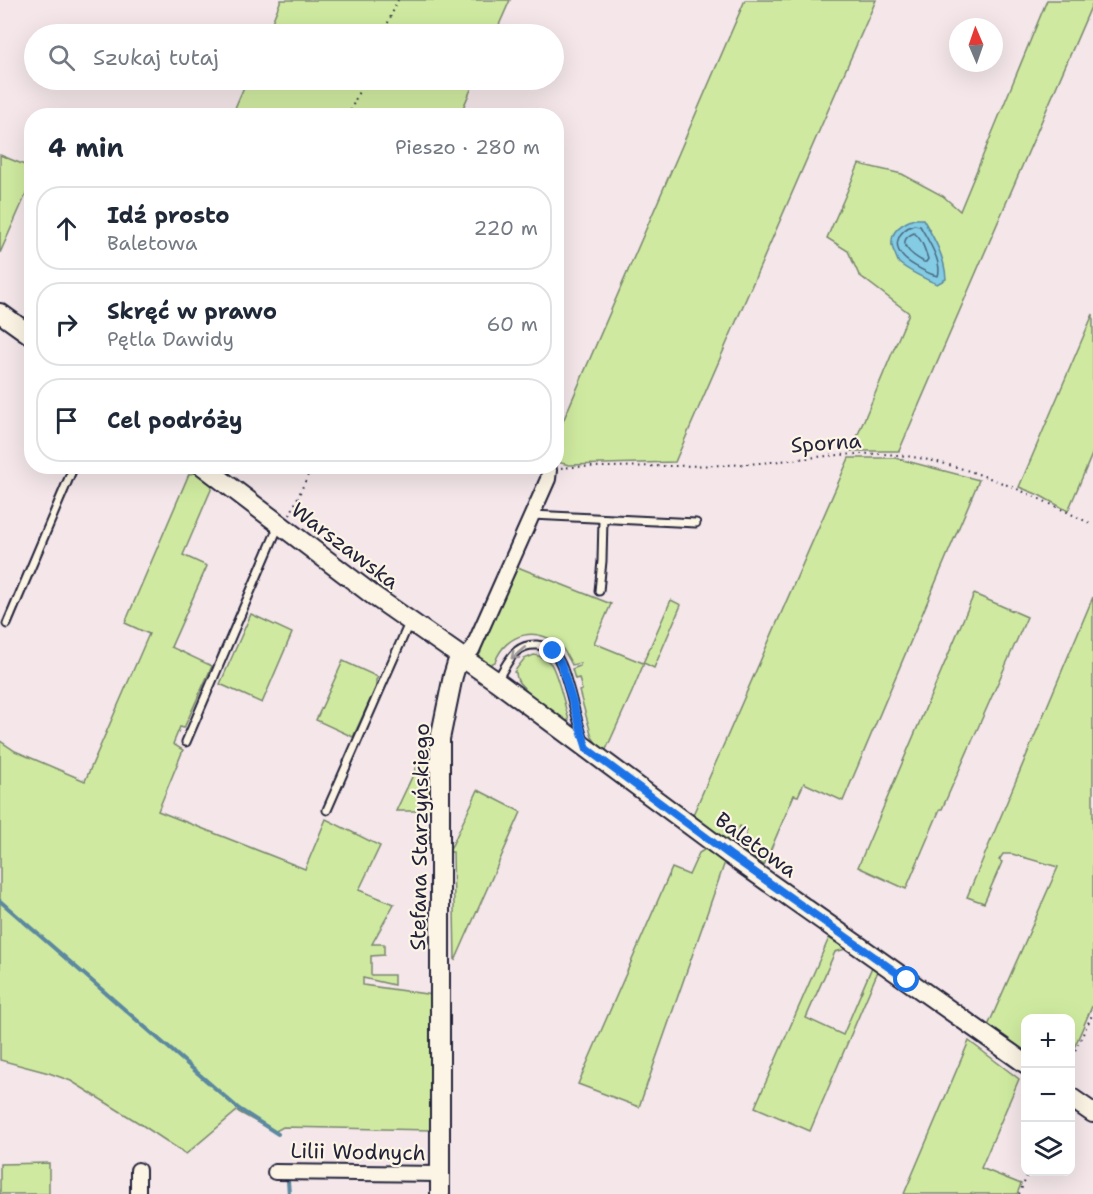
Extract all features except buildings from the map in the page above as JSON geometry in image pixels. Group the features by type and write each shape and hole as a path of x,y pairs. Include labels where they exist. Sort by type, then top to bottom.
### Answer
{"street":[{"path":"0,313 24,330"},
{"name":"Warszawska","path":"214,474 463,658"},
{"name":"Stefana Starzyńskiego","path":"440,1194 440,739 455,667 472,650 548,480 548,474"},
{"name":"Baletowa","path":"463,658 730,855 1021,1060"},
{"path":"1075,1100 1093,1113"},
{"path":"138,1170 138,1194"},
{"name":"Lilii Wodnych","path":"275,1172 440,1174"}],"lane":[{"path":"7,624 71,474"},
{"path":"532,515 696,523"},
{"path":"599,591 603,519"},
{"path":"186,742 282,526"},
{"path":"327,810 410,621"},
{"path":"496,681 514,653 520,649 528,645 536,645 553,651 561,664 587,749"}],"path":[{"path":"387,24 398,0"},
{"path":"352,108 360,90"},
{"name":"Sporna","path":"564,468 769,463 830,455 908,456 957,467 1041,499 1093,525"},
{"path":"282,526 308,474"},
{"path":"1075,1052 1093,1012"},
{"path":"1019,1194 1027,1176"}],"green space":[{"path":"281,0 510,0 499,24 271,24"},
{"path":"745,0 876,0 675,462 564,464 564,419"},
{"path":"1047,0 1093,0 1093,2 899,451 851,451 909,313 859,275 848,251 827,238 859,164 902,174 943,196 960,211"},
{"path":"243,90 471,90 463,108 235,108"},
{"path":"0,155 24,165 24,199 0,253"},
{"path":"1093,314 1093,452 1068,511 1019,487"},
{"path":"849,458 895,458 979,480 843,801 804,783 798,796 794,795 764,865 745,852 747,830 740,826 731,845 692,817"},
{"path":"189,474 197,474 213,485 183,555 207,566 171,647 212,666 184,728 180,727 173,744 183,750 158,811 305,869 326,819 380,846 359,890 394,904 372,944 384,944 384,955 371,956 371,975 394,975 394,985 363,978 363,985 433,995 432,1130 283,1127 274,1132 237,1111 186,1154 71,1081 0,1060 0,741 15,751 85,781 149,634 125,623"},
{"path":"515,566 611,604 594,643 643,663 671,600 681,605 654,668 644,663 604,754 592,737 579,691 582,690 579,678 575,679 572,669 580,666 580,663 572,665 562,648 553,641 534,634 524,635 507,644 495,662 489,665 478,658 481,652 478,649"},
{"path":"974,594 1027,617 906,889 858,867"},
{"path":"1093,597 1093,1004 1075,1046 1075,1014 1021,1014 1021,1050 988,1026 1058,867 1012,854 1003,854 999,860 1002,862 984,903 967,897"},
{"path":"251,614 292,633 262,703 220,684"},
{"path":"534,655 547,660 554,669 569,720 565,721 528,694 518,680 514,672 524,659"},
{"path":"343,661 378,677 376,687 353,737 316,720"},
{"path":"429,741 431,747 431,811 396,811"},
{"path":"478,790 521,812 455,961 453,852 449,852"},
{"path":"707,848 725,862 639,1107 578,1084 672,868 689,875 699,853"},
{"path":"829,938 846,949 835,952 806,1018 843,1035 872,967 878,971 810,1131 755,1107"},
{"path":"969,1041 1019,1079 981,1168 1021,1184 1017,1194 904,1194"},
{"path":"49,1163 49,1194 0,1194 0,1164"}],"water":[{"path":"914,219 923,219 941,255 946,279 937,284 899,263 893,248 895,232 903,224"}],"waterway":[{"path":"0,901 239,1109 278,1134"},
{"path":"288,1181 289,1194"}],"route":[{"path":"553,651 561,664 587,749 730,855 907,980"}]}
